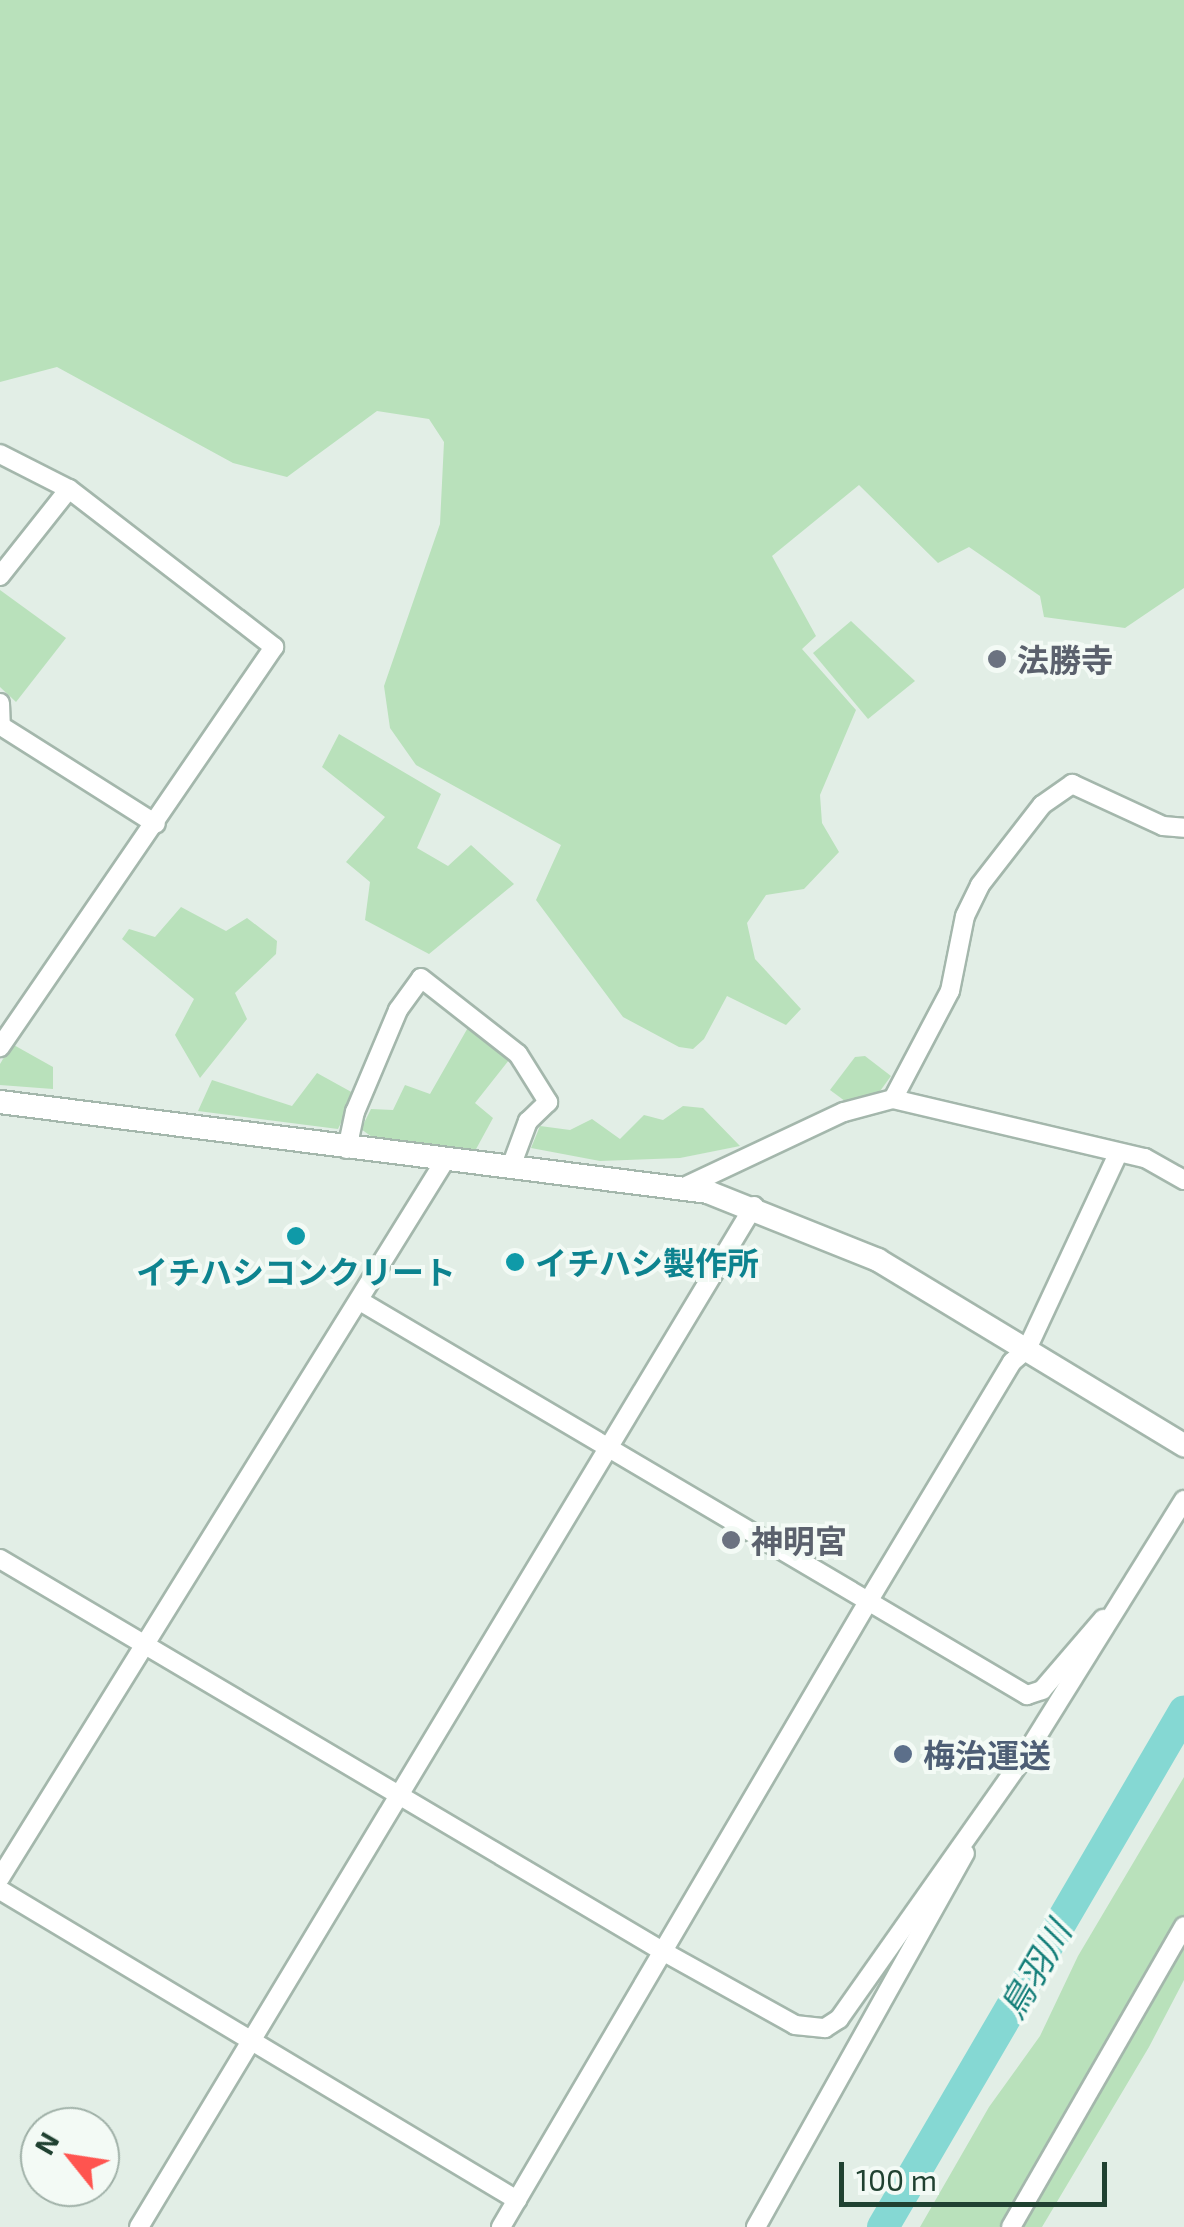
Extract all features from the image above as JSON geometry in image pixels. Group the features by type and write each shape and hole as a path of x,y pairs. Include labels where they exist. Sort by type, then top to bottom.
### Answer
{"street":[{"path":"0,454 69,489 274,647 0,1047"},
{"path":"0,576 69,489"},
{"path":"0,703 1,726 156,824"},
{"path":"894,1099 950,991 965,916 980,885 1042,805 1072,784 1163,826 1184,828"},
{"path":"347,1148 355,1112 398,1010 421,978 518,1054 548,1102 528,1121 512,1164"},
{"path":"679,1189 844,1112 894,1099 1180,1171"},
{"path":"0,1102 444,1162 512,1164 679,1189 754,1206 878,1260 1184,1445"},
{"path":"501,2227 868,1600 1012,1362 1027,1349 1117,1156"},
{"path":"0,1878 142,1644 211,1546 444,1162"},
{"path":"139,2227 754,1206"},
{"path":"360,1301 1028,1694 1042,1690 1128,1597"},
{"path":"0,1559 664,1952 795,2025 825,2028 839,2019 1005,1783 1128,1597 1184,1500"},
{"path":"756,2227 1005,1783"},
{"path":"0,1890 517,2200"},
{"path":"1011,2227 1184,1926"}],"green space":[{"path":"0,0 1184,0 1184,588 1125,628 1044,617 1040,596 969,547 938,563 859,485 772,556 816,636 802,649 856,710 820,795 822,823 839,852 804,889 766,895 747,923 755,959 801,1009 786,1025 727,996 704,1039 693,1049 679,1047 623,1017 536,900 561,845 416,765 390,728 384,686 440,524 444,442 429,419 377,411 287,477 233,463 57,367 0,382"},
{"path":"0,590 66,638 16,702 0,687"},
{"path":"851,621 915,681 868,719 813,653"},
{"path":"339,734 441,794 417,848 448,866 471,845 514,884 429,954 365,920 370,882 346,862 385,817 322,767"},
{"path":"181,907 226,931 247,918 277,941 276,954 235,993 247,1019 200,1078 175,1035 194,999 122,939 129,929 155,937"},
{"path":"470,1024 513,1055 475,1103 493,1118 475,1151 372,1137 361,1129 371,1109 393,1110 405,1085 430,1094"},
{"path":"12,1044 53,1067 53,1089 0,1085 0,1064"},
{"path":"865,1056 891,1076 875,1098 849,1104 830,1090 855,1057"},
{"path":"317,1073 355,1094 338,1129 198,1111 212,1080 292,1106"},
{"path":"683,1106 703,1108 740,1146 680,1158 600,1161 531,1148 540,1126 570,1130 592,1119 620,1139 644,1115 663,1120"},
{"path":"1184,1777 1184,1980 1149,2047 1042,2227 920,2227 989,2107 1040,2036 1078,1956"}],"waterway":[{"name":"鳥羽川","path":"883,2227 1184,1712"}],"place":[{"name":"法勝寺","path":"997,659"},
{"name":"イチハシコンクリート","path":"296,1236"},
{"name":"イチハシ製作所","path":"515,1262"},
{"name":"神明宮","path":"731,1540"},
{"name":"梅治運送","path":"903,1754"}]}
